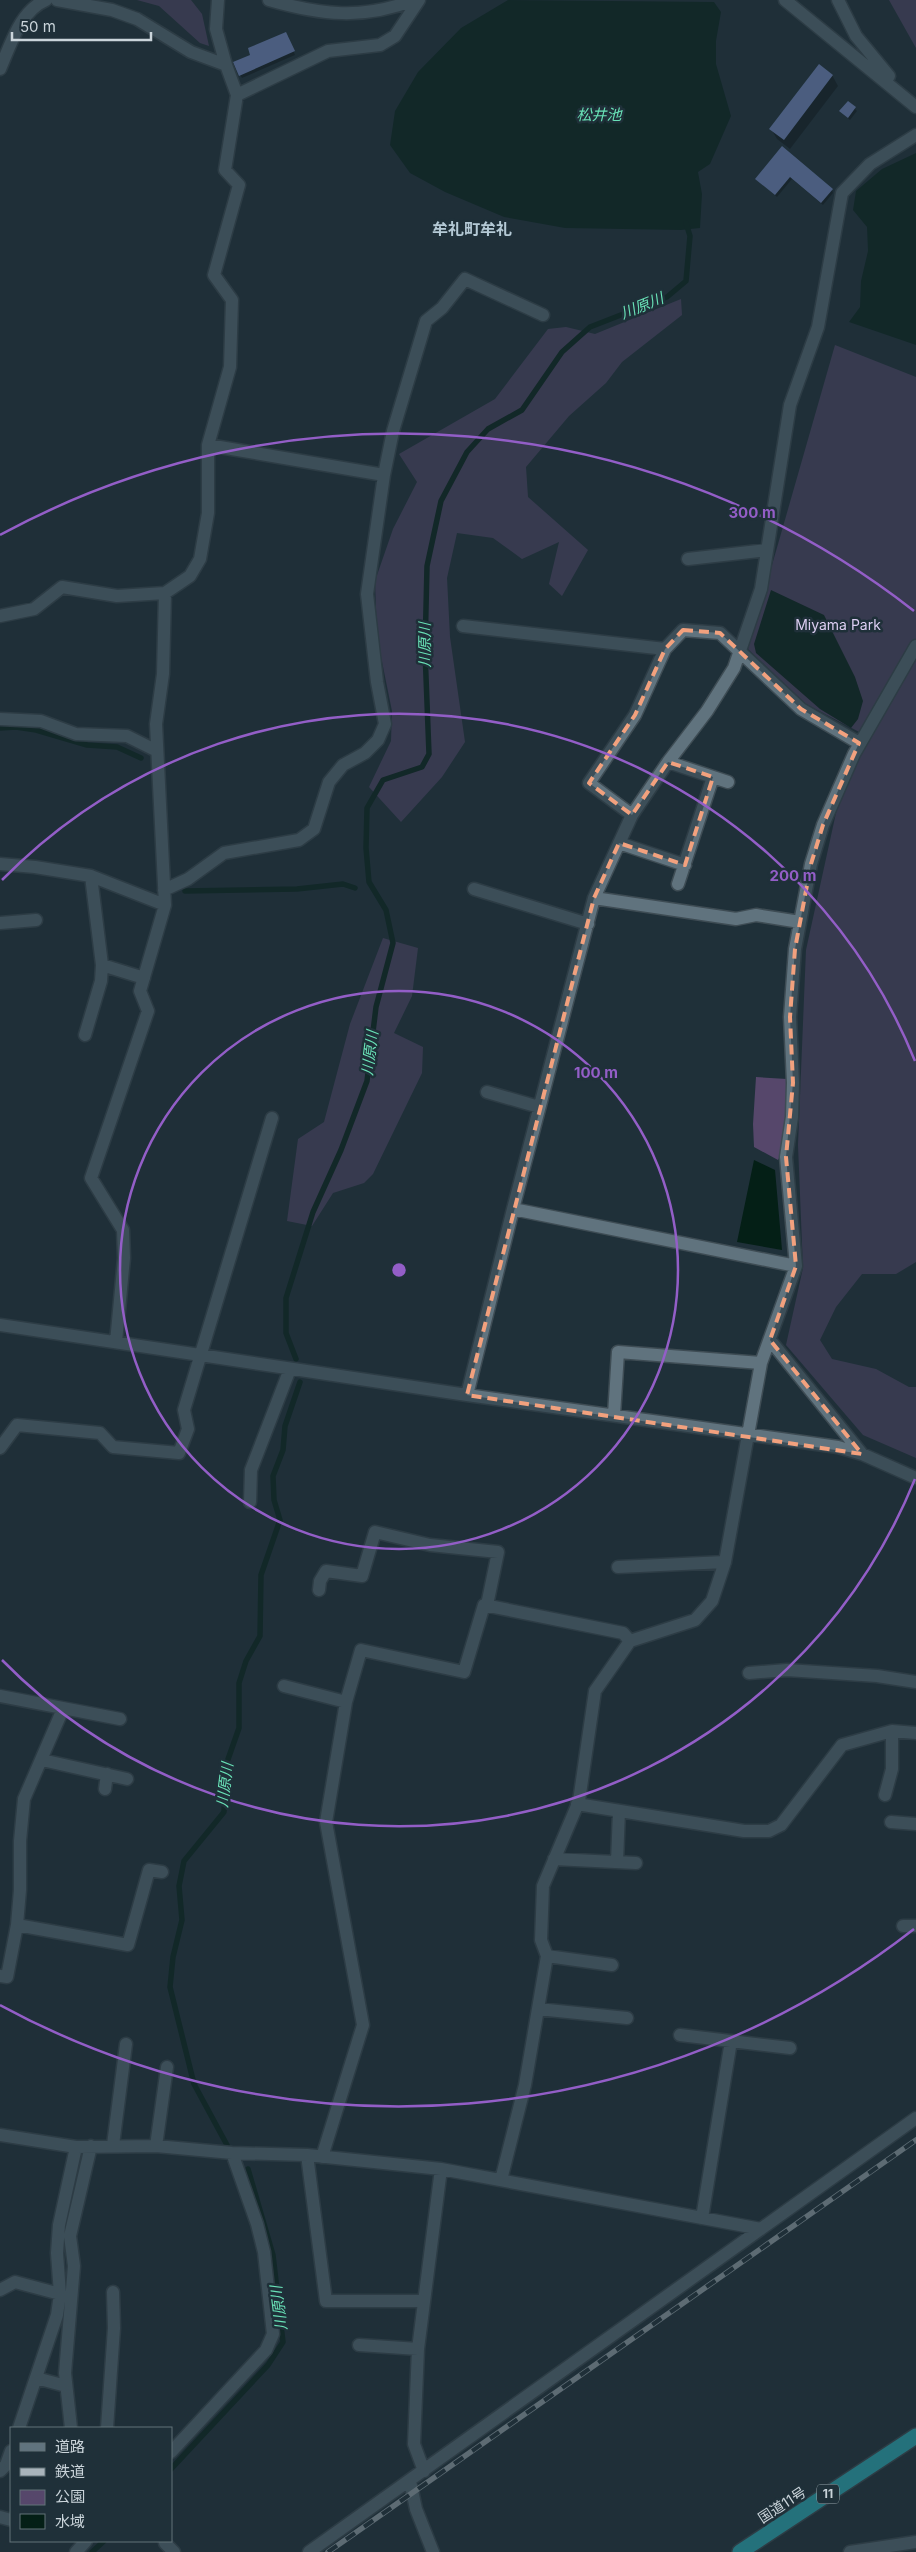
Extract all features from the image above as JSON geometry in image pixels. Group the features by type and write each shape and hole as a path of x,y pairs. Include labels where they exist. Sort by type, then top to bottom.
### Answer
{"highway":[{"name":"国道11号","path":"740,2552 916,2436"}],"street":[{"path":"0,69 23,20 35,5 46,0"},
{"path":"57,0 112,10 138,19 191,52 226,66"},
{"path":"0,616 34,609 62,587 117,596 165,593 190,576 200,559 208,514 208,445 230,367 232,300 214,274 239,185 226,170 237,95 226,66 216,29 218,0"},
{"path":"269,0 321,13 356,14 394,8 414,0"},
{"path":"237,95 328,51 380,45 395,36 418,0"},
{"path":"785,0 915,106"},
{"path":"838,0 856,36 915,106"},
{"path":"467,1395 539,1107 594,898 632,815 668,762 707,712 734,668 761,589 790,405 818,327 842,193 870,164 916,135"},
{"path":"164,890 188,879 224,853 299,840 314,829 329,782 343,765 365,753 378,740 385,724 377,682 367,594 384,475 393,431 426,321 442,308 465,279 543,315"},
{"path":"208,445 384,475"},
{"path":"688,560 767,550"},
{"path":"116,1342 124,1258 123,1230 91,1178 148,1011 140,991 165,905 156,724 163,674 165,593"},
{"path":"463,626 665,650"},
{"path":"632,815 589,783 634,715 665,650 683,630 720,633 801,709 859,743"},
{"path":"502,2180 525,2085 547,1956 541,1940 544,1886 577,1804 595,1691 630,1641 695,1620 712,1601 725,1562 746,1435 761,1363 796,1266 786,1157 792,1116 794,1068 790,1017 795,949 811,864 822,825 859,743 916,646"},
{"path":"0,719 41,721 76,734 127,736 157,751"},
{"path":"668,762 728,782"},
{"path":"678,884 713,777"},
{"path":"619,843 685,865"},
{"path":"0,864 35,867 91,876 165,905"},
{"path":"85,1035 101,980 102,965 91,876"},
{"path":"474,889 588,924"},
{"path":"594,898 736,919 756,915 800,922"},
{"path":"0,923 36,920"},
{"path":"102,965 144,978"},
{"path":"487,1092 539,1107"},
{"path":"0,1448 17,1425 100,1434 113,1446 178,1453 188,1429 184,1410 272,1118"},
{"path":"513,1209 796,1266"},
{"path":"0,1325 467,1395 838,1447 862,1454 916,1478"},
{"path":"770,1340 862,1454"},
{"path":"614,1415 618,1352 761,1363"},
{"path":"250,1502 252,1470 290,1369"},
{"path":"319,1590 320,1581 326,1571 362,1576 375,1532 430,1545 498,1552 487,1605 484,1605 464,1672 361,1650 346,1702 326,1822 363,2025 322,2157"},
{"path":"618,1568 725,1562"},
{"path":"487,1605 623,1633 630,1641"},
{"path":"749,1673 787,1670 877,1676 916,1682"},
{"path":"284,1686 346,1702"},
{"path":"0,1696 120,1719"},
{"path":"0,1976 7,1977 17,1925 20,1890 20,1841 24,1799 63,1709"},
{"path":"577,1804 744,1832 769,1831 781,1825 842,1745 892,1731 916,1733"},
{"path":"885,1795 892,1769 892,1731"},
{"path":"42,1760 127,1779"},
{"path":"105,1789 107,1774"},
{"path":"617,1862 618,1811"},
{"path":"891,1822 916,1824"},
{"path":"554,1859 636,1863"},
{"path":"17,1925 128,1946 148,1870 162,1872"},
{"path":"903,1926 916,1926"},
{"path":"547,1956 612,1965"},
{"path":"538,2009 627,2018"},
{"path":"680,2035 790,2048"},
{"path":"702,2218 731,2041"},
{"path":"113,2146 126,2044"},
{"path":"156,2146 167,2067"},
{"path":"309,2552 916,2118"},
{"path":"0,2135 76,2147 156,2146 232,2153 307,2155 441,2169 761,2229"},
{"path":"71,2427 66,2386 74,2266 70,2236 91,2146"},
{"path":"19,2427 57,2315 60,2294 57,2253 59,2225 76,2147"},
{"path":"172,2451 266,2350 272,2334 264,2252 257,2224 232,2153"},
{"path":"307,2155 326,2301 424,2301"},
{"path":"424,2471 414,2444 418,2349 441,2169"},
{"path":"0,2290 15,2282 60,2294"},
{"path":"107,2427 114,2328 113,2292"},
{"path":"359,2345 418,2349"},
{"path":"36,2378 66,2386"},
{"path":"0,2470 6,2465 10,2453"},
{"path":"410,2481 416,2509 433,2552"},
{"path":"850,2552 916,2542"}],"highlighted area":[{"path":"683,630 720,633 801,709 859,743 823,825 811,864 795,949 790,1017 793,1083 786,1157 796,1266 770,1340 862,1454 467,1395 594,898 619,843 685,865 713,777 668,762 632,815 589,783 635,715 665,649"}],"green space":[{"path":"137,0 191,0 202,14 209,46 200,43 159,6"},
{"path":"889,0 916,0 916,48"},
{"path":"681,299 682,315 622,362 606,383 569,416 526,467 528,497 588,550 562,596 549,584 559,542 522,559 493,538 457,533 447,578 450,637 465,742 442,777 401,822 369,787 391,741 392,711 377,637 375,581 393,529 417,482 399,454 495,399 548,329 566,327 595,334"},
{"name":"Miyama Park","path":"835,345 916,377 916,1262 896,1274 862,1274 836,1307 820,1340 832,1359 876,1369 909,1387 916,1387 916,1458 863,1435 786,1345 803,1268 798,1145 806,950 836,813 865,735 806,704 748,649"},
{"path":"383,938 418,948 412,996 394,1033 423,1047 422,1073 373,1174 364,1183 333,1193 312,1226 287,1221 298,1139 324,1122 350,1024"},
{"path":"756,1077 787,1079 787,1131 778,1160 754,1147 753,1124"}],"water":[{"name":"松井池","path":"508,0 714,2 721,12 716,41 716,64 731,116 710,164 698,172 702,194 700,228 681,230 565,228 504,217 445,192 410,173 390,145 395,111 418,72 461,28"},
{"path":"916,153 916,345 849,322 860,307 861,281 868,251 867,227 853,210 856,191 882,169"},
{"path":"771,590 824,615 855,677 863,701 858,719 851,728 820,709 756,653 754,644"},
{"path":"754,1160 775,1170 782,1250 737,1242"}],"building":[{"path":"286,32 295,51 239,76 233,62 250,55 248,48"},
{"path":"819,64 833,75 784,140 769,129"},
{"path":"848,101 856,107 848,118 839,111"},
{"path":"782,146 833,189 821,203 790,177 775,195 755,179"}],"waterway":[{"name":"川原川","path":"296,1359 286,1333 286,1298 313,1212 341,1150 367,1081 376,1007 393,943 386,910 369,882 366,848 367,808 383,780 422,767 429,754 425,651 427,566 441,501 467,452 488,429 522,410 562,352 590,327 667,297 686,281 690,236 686,223"},
{"path":"0,728 16,727 36,730 87,745 117,747 141,758"},
{"path":"185,891 297,889 343,884 355,888"},
{"name":"川原川","path":"227,2145 194,2084 170,1987 173,1957 182,1920 179,1886 184,1861 224,1812 226,1765 239,1728 239,1683 246,1661 260,1636 261,1575 280,1520 274,1500 273,1476 283,1450 285,1426 300,1382"},
{"name":"川原川","path":"172,2468 268,2365 283,2342 273,2255 248,2169"},
{"name":"川原川","path":"92,2552 103,2542"}],"railway":[{"path":"328,2552 916,2140"}],"district":[{"name":"牟礼町牟礼","path":"472,229"}]}
